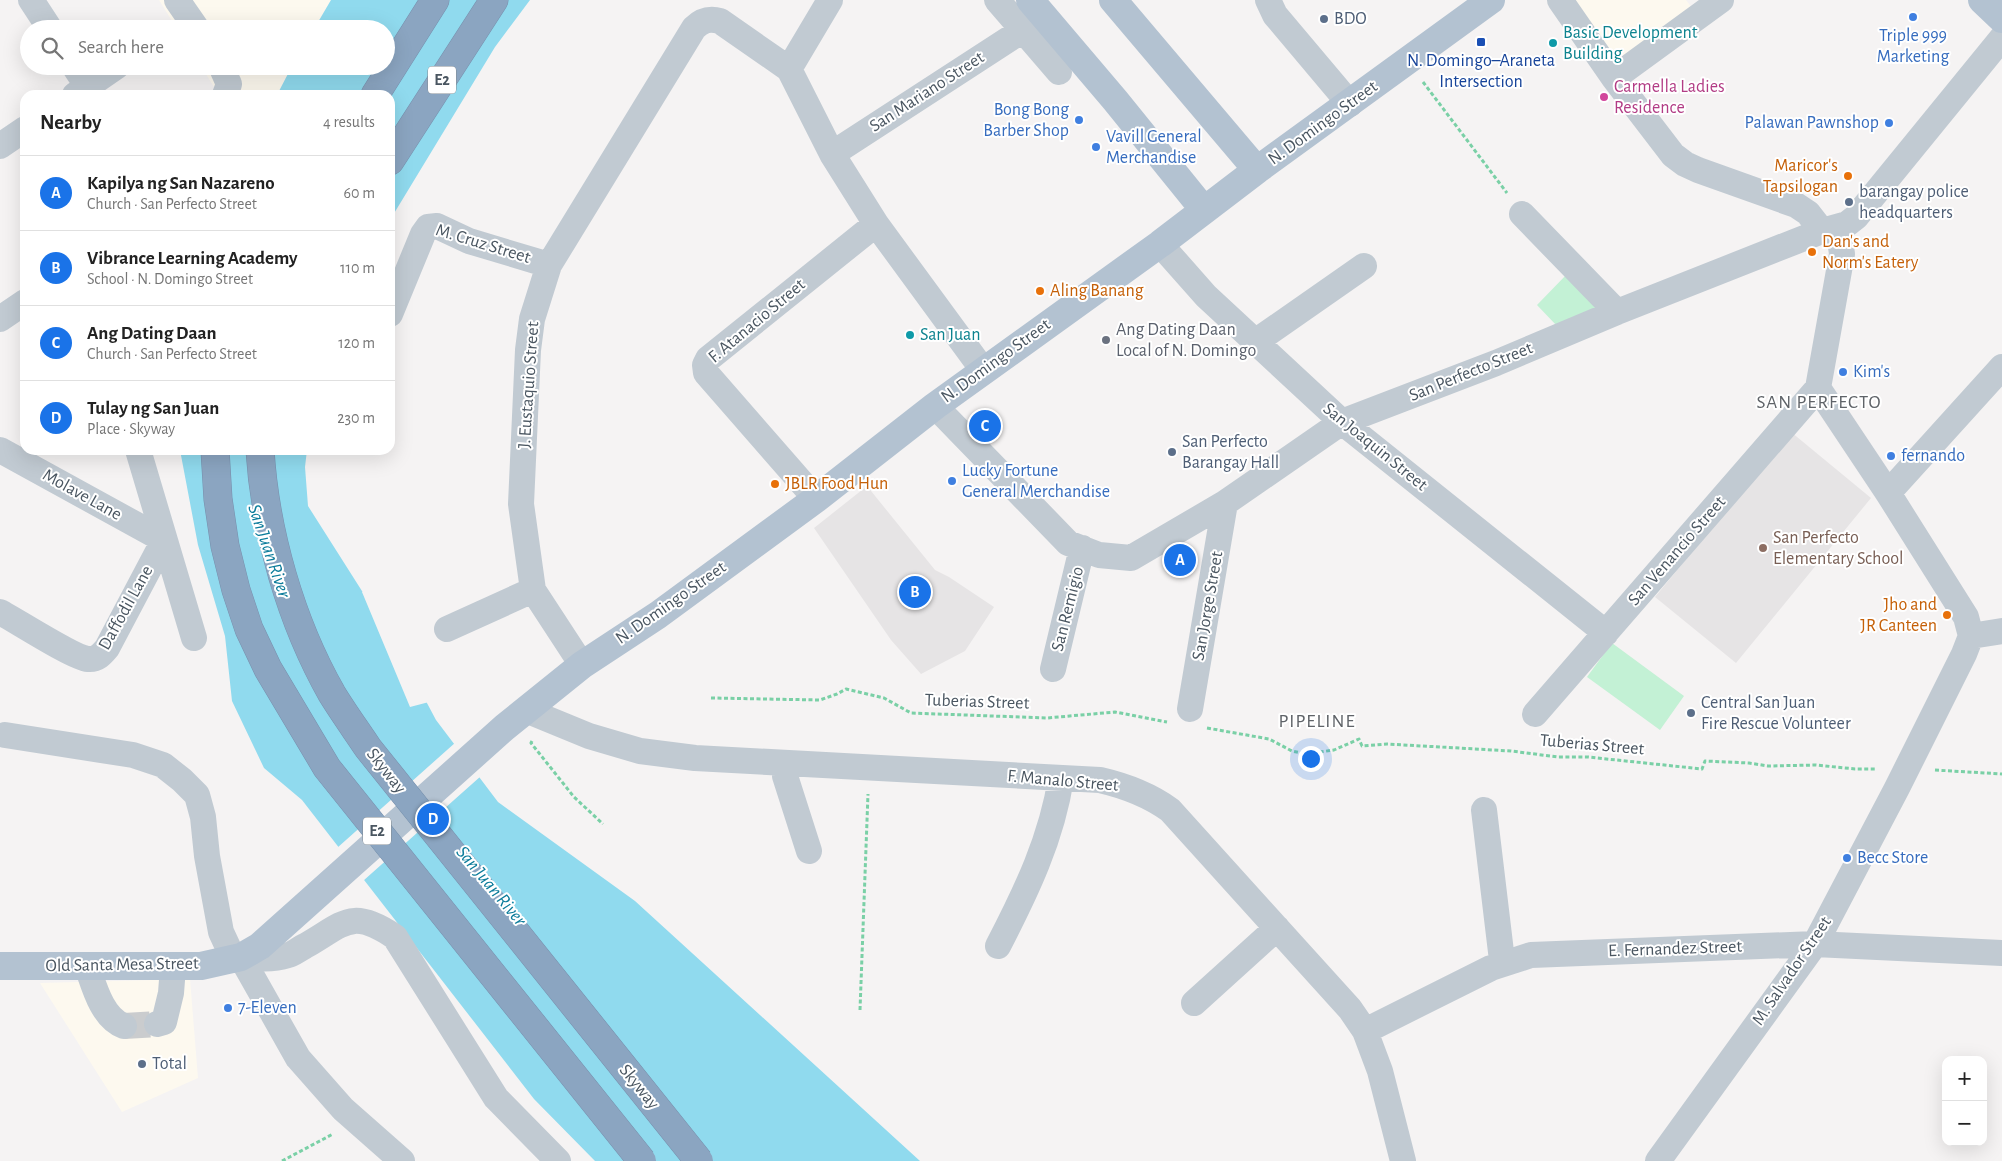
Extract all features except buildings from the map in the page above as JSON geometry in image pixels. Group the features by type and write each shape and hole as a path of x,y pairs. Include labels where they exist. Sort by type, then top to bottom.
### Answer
{"highway":[{"path":"395,63 434,0"},
{"name":"E2","path":"395,153 494,0"},
{"path":"378,90 387,75"},
{"name":"E2","path":"215,455 225,546 249,628 268,669 327,768 642,1161"},
{"name":"Skyway","path":"261,455 267,511 280,566 306,641 332,693 368,748 699,1161"}],"main road":[{"path":"1030,0 1115,100 1204,210"},
{"path":"1113,0 1256,170"},
{"name":"N. Domingo Street","path":"312,898 505,727 536,712 582,665 658,615 816,499 983,370 1160,244 1256,170 1350,104 1491,0"},
{"path":"1982,0 2002,19"},
{"name":"Old Santa Mesa Street","path":"0,966 174,967 201,966 238,959 260,946 312,898"}],"street":[{"path":"31,0 44,20"},
{"path":"177,0 191,20"},
{"path":"830,0 789,69 832,154 876,224 983,370"},
{"path":"997,0 1059,72"},
{"path":"1268,0 1275,15 1350,104"},
{"path":"1560,0 1614,78 1674,155 1685,164 1796,205 1840,240 1842,254 1818,388 1966,617 1970,636 2002,631"},
{"path":"1614,78 1721,0"},
{"name":"J. Eustaquio Street","path":"582,665 533,590 521,504 528,350 532,319 549,265 694,28 706,20 720,21 789,69"},
{"name":"San Mariano Street","path":"832,154 1023,30"},
{"name":"San Perfecto Street","path":"935,406 1068,543 1099,555 1131,558 1225,503 1342,422 1496,363 1617,312 1847,224 1856,217 2002,38"},
{"path":"83,86 102,75"},
{"path":"224,75 229,84 227,90"},
{"path":"0,146 20,132"},
{"path":"1522,214 1617,312"},
{"name":"F. Atanacio Street","path":"816,499 706,373 705,365 708,359 876,224"},
{"name":"M. Cruz Street","path":"395,302 423,234 428,227 437,226 469,242 549,265"},
{"name":"San Joaquin Street","path":"1160,244 1206,296 1342,422 1606,633"},
{"path":"1255,342 1364,266"},
{"path":"0,319 20,305"},
{"path":"1888,494 1999,376"},
{"name":"San Venancio Street","path":"1535,714 1818,388"},
{"name":"Molave Lane","path":"0,450 164,540"},
{"path":"139,455 194,638"},
{"name":"San Jorge Street","path":"1188,717 1225,503"},
{"name":"Daffodil Lane","path":"0,612 80,657 95,659 102,655 107,648 164,540"},
{"name":"San Remigio","path":"1053,669 1082,548"},
{"path":"447,629 533,590"},
{"name":"M. Salvador Street","path":"1658,1161 1815,944 1907,768 1964,654 1970,636"},
{"name":"F. Manalo Street","path":"536,712 588,736 640,751 695,758 786,764 1100,780 1127,787 1155,799 1170,810 1334,990 1365,1031 1380,1071 1403,1161"},
{"path":"5,735 134,755 163,765 197,795 204,816 207,856 221,932 298,1058 343,1109 402,1161"},
{"path":"786,764 785,776 808,851"},
{"path":"998,946 1038,864 1057,802 1061,778"},
{"path":"1484,810 1501,952 1504,963"},
{"path":"238,959 266,959 289,955 348,921 359,920 377,924 395,937 496,1098 558,1161"},
{"path":"1194,1003 1276,928"},
{"name":"E. Fernandez Street","path":"1365,1031 1504,963 1531,955 1815,944 2002,953"},
{"path":"87,966 96,991 111,1018 124,1026"},
{"path":"157,1024 164,1022 171,993 174,967"}],"path":[{"path":"1408,62 1522,214"},
{"name":"Tuberias Street","path":"711,698 820,700 846,689 884,698 911,713 1047,718 1115,712 1188,717 1269,739 1292,751 1306,754 1334,750 1359,739 1362,746 1387,744 1511,751 1558,757 1588,757 1702,769 1705,761 1768,766 1816,765 1855,769 1907,768 2002,774"},
{"path":"536,712 530,743 574,797 603,824"},
{"path":"860,1010 868,801"},
{"path":"282,1161 358,1121"}],"shaded area":[{"path":"159,0 331,0 319,20 171,20"},
{"path":"1570,0 1686,0 1692,8 1616,63"},
{"path":"207,75 287,75 280,90 216,90"},
{"name":"San Perfecto Elementary School","path":"1791,432 1871,498 1736,663 1655,597"},
{"path":"867,486 935,570 949,577 994,607 965,651 921,674 891,640 814,528"},
{"path":"190,979 198,1078 122,1112 40,983"}],"green space":[{"path":"1569,272 1602,306 1557,326 1537,305"},
{"path":"1612,643 1684,696 1660,730 1587,677"}],"water":[{"path":"331,0 530,0 495,47 395,212 395,90 280,90 287,75 395,75 395,20 319,20"},
{"name":"San Juan River","path":"181,455 306,455 305,467 308,506 395,643 436,720 498,802 635,901 920,1161 595,1161 534,1099 302,800 264,768 232,701 225,636 198,545"}],"pier":[{"path":"364,591 397,642 429,702 410,707 362,592"},
{"path":"456,742 481,776 363,881 337,848"}],"tunnel":[{"path":"124,1026 157,1024"}],"place":[{"name":"Triple 999 Marketing","path":"1913,17"},
{"name":"BDO","path":"1324,19"},
{"name":"N. Domingo–Araneta Intersection","path":"1481,42"},
{"name":"Basic Development Building","path":"1553,43"},
{"name":"Carmella Ladies Residence","path":"1604,97"},
{"name":"Bong Bong Barber Shop","path":"1079,120"},
{"name":"Palawan Pawnshop","path":"1889,123"},
{"name":"Vavill General Merchandise","path":"1096,147"},
{"name":"Maricor's Tapsilogan","path":"1848,176"},
{"name":"barangay police headquarters","path":"1849,202"},
{"name":"Dan's and Norm's Eatery","path":"1812,252"},
{"name":"Aling Banang","path":"1040,291"},
{"name":"San Juan","path":"910,335"},
{"name":"Ang Dating Daan Local of N. Domingo","path":"1106,340"},
{"name":"Kim's","path":"1843,372"},
{"name":"Ang Dating Daan","path":"985,426"},
{"name":"San Perfecto Barangay Hall","path":"1172,452"},
{"name":"fernando","path":"1891,456"},
{"name":"Lucky Fortune General Merchandise","path":"952,481"},
{"name":"JBLR Food Hun","path":"775,484"},
{"name":"San Perfecto Elementary School","path":"1763,548"},
{"name":"Kapilya ng San Nazareno","path":"1180,560"},
{"name":"Vibrance Learning Academy","path":"915,592"},
{"name":"Jho and JR Canteen","path":"1947,615"},
{"name":"Central San Juan Fire Rescue Volunteer","path":"1691,713"},
{"name":"Tulay ng San Juan","path":"433,819"},
{"name":"Becc Store","path":"1847,858"},
{"name":"7-Eleven","path":"228,1008"},
{"name":"Total","path":"142,1064"}],"district":[{"name":"SAN PERFECTO","path":"1819,402"},
{"name":"PIPELINE","path":"1317,721"}]}
